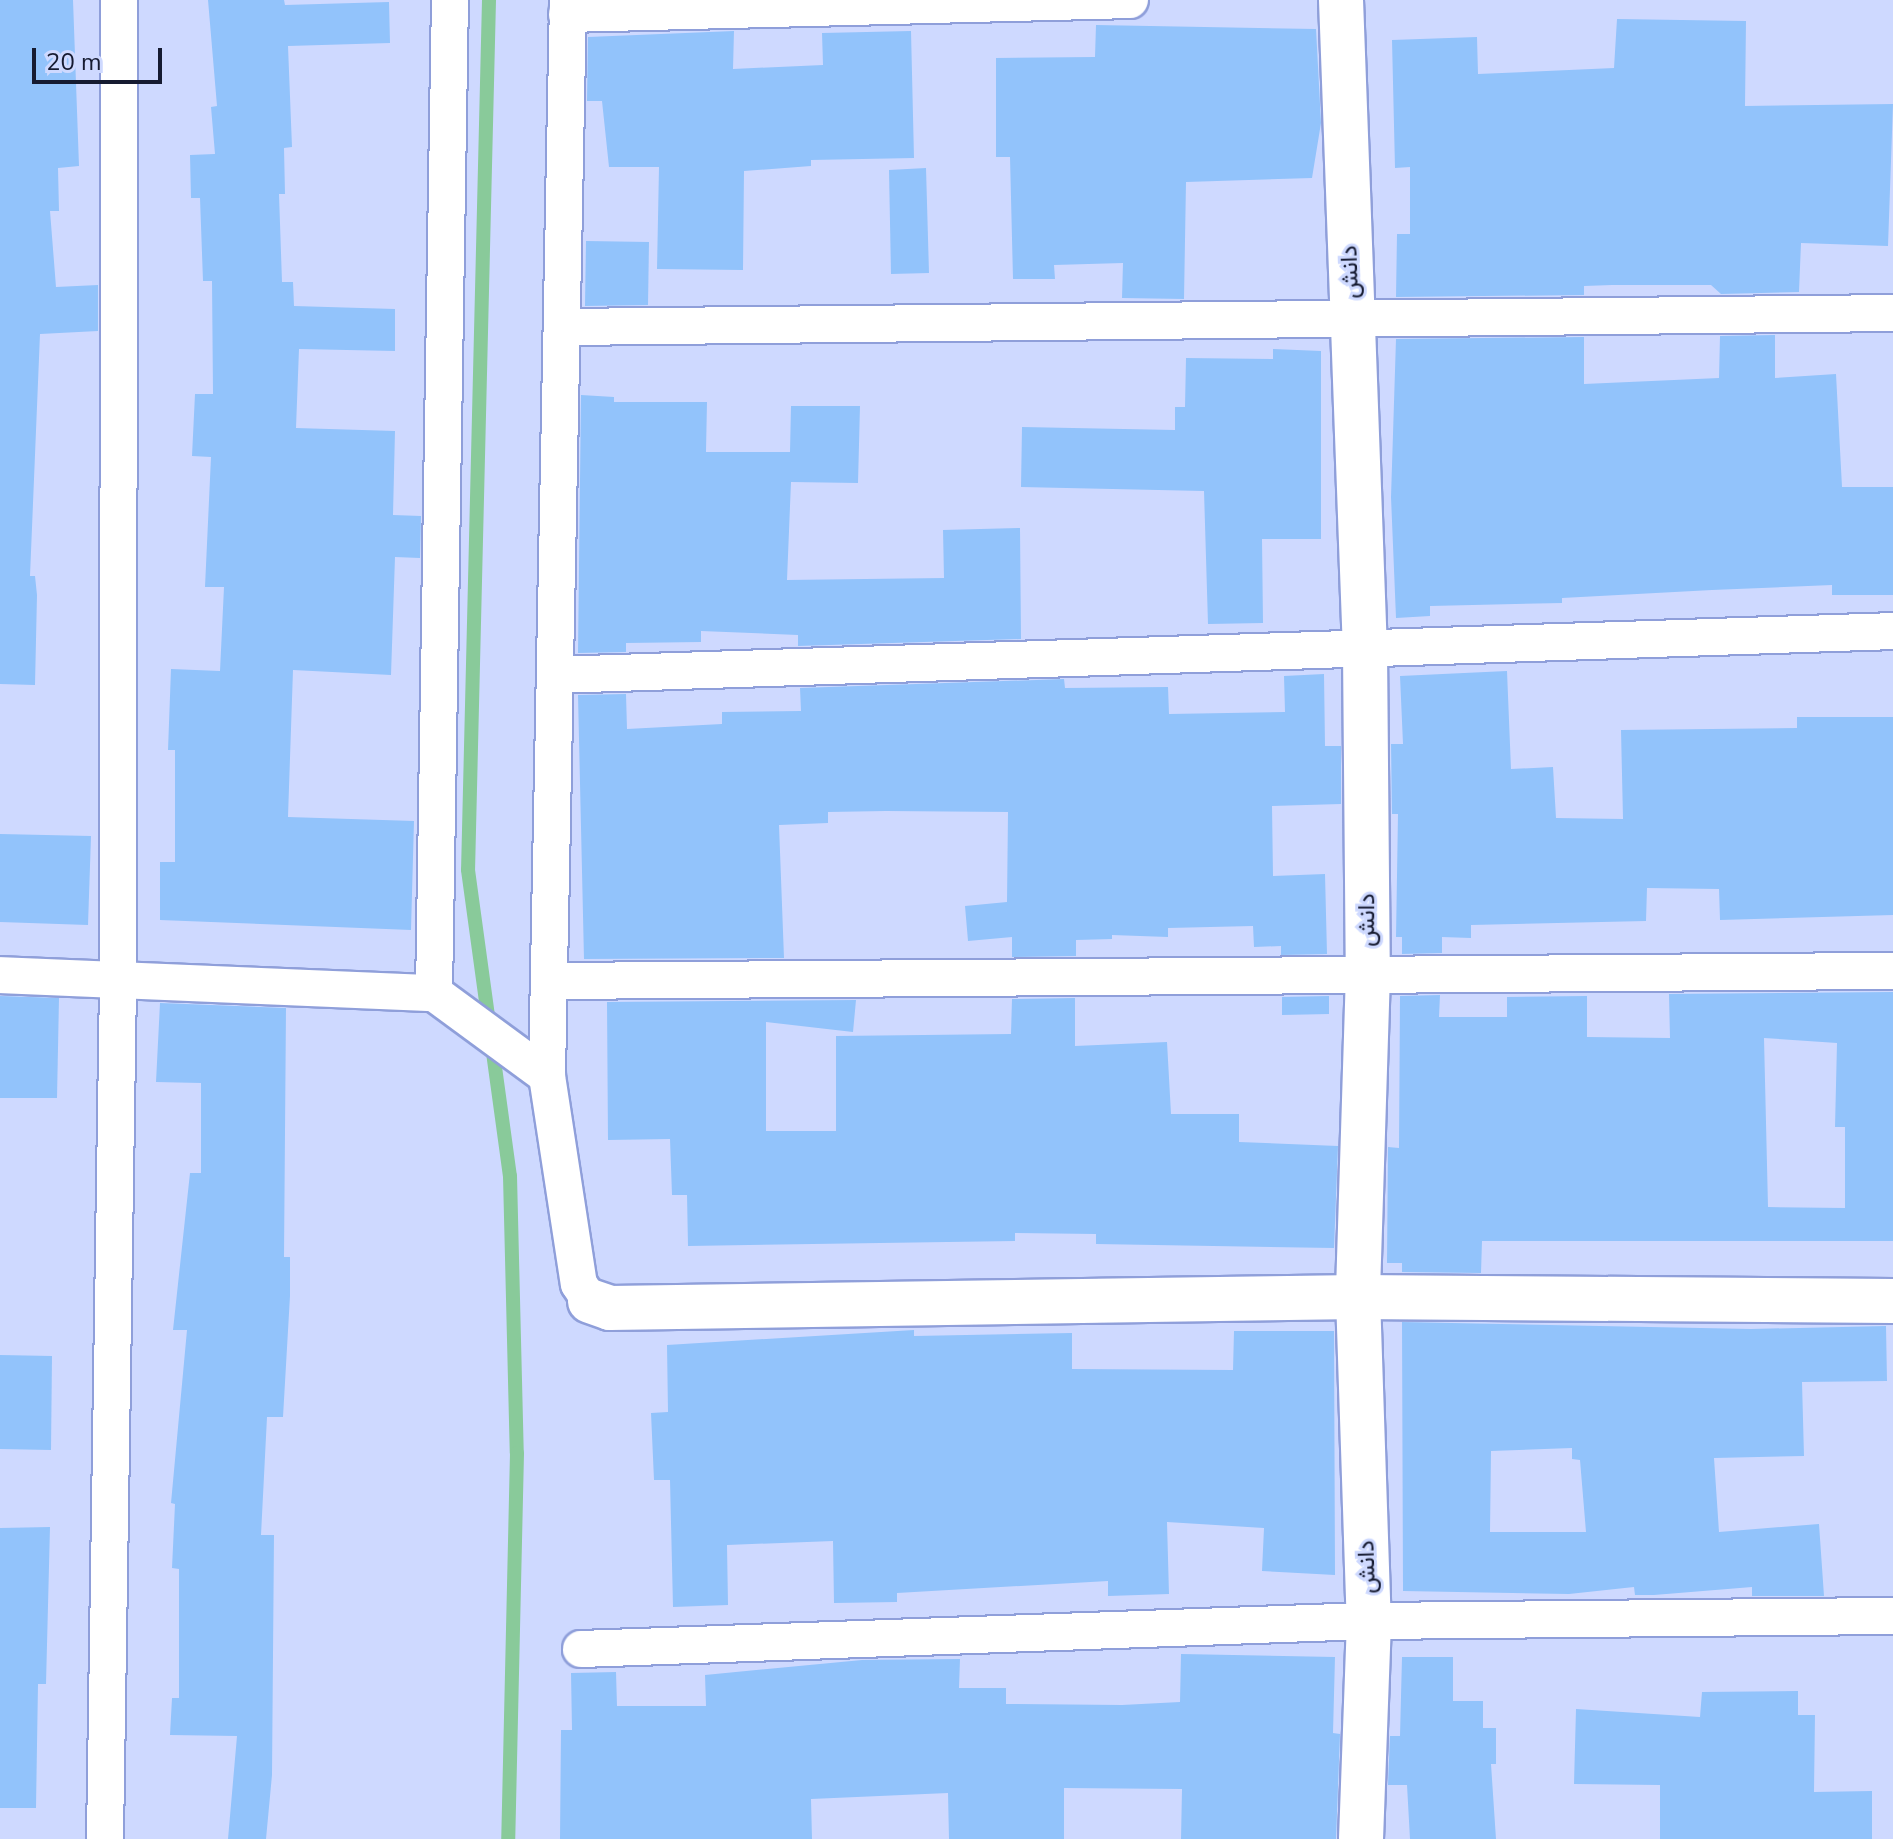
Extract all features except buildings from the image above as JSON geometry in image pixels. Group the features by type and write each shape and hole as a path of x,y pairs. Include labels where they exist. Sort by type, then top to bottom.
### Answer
{"main road":[{"name":"دانش","path":"1341,0 1365,650 1368,973 1358,1297 1369,1621 1361,1839"},
{"path":"590,1301 610,1308 1358,1297 1893,1301"}],"street":[{"path":"105,1839 118,980 119,0"},
{"path":"434,993 450,0"},
{"path":"590,1301 579,1284 547,1076 568,7 1130,0"},
{"path":"562,327 1893,313"},
{"path":"555,675 1893,631"},
{"path":"550,981 1893,971"},
{"path":"0,975 434,993 547,1076"},
{"path":"581,1649 1369,1621 1893,1616"}],"waterway":[{"path":"489,0 468,870 510,1176 517,1453 508,1839"}]}
